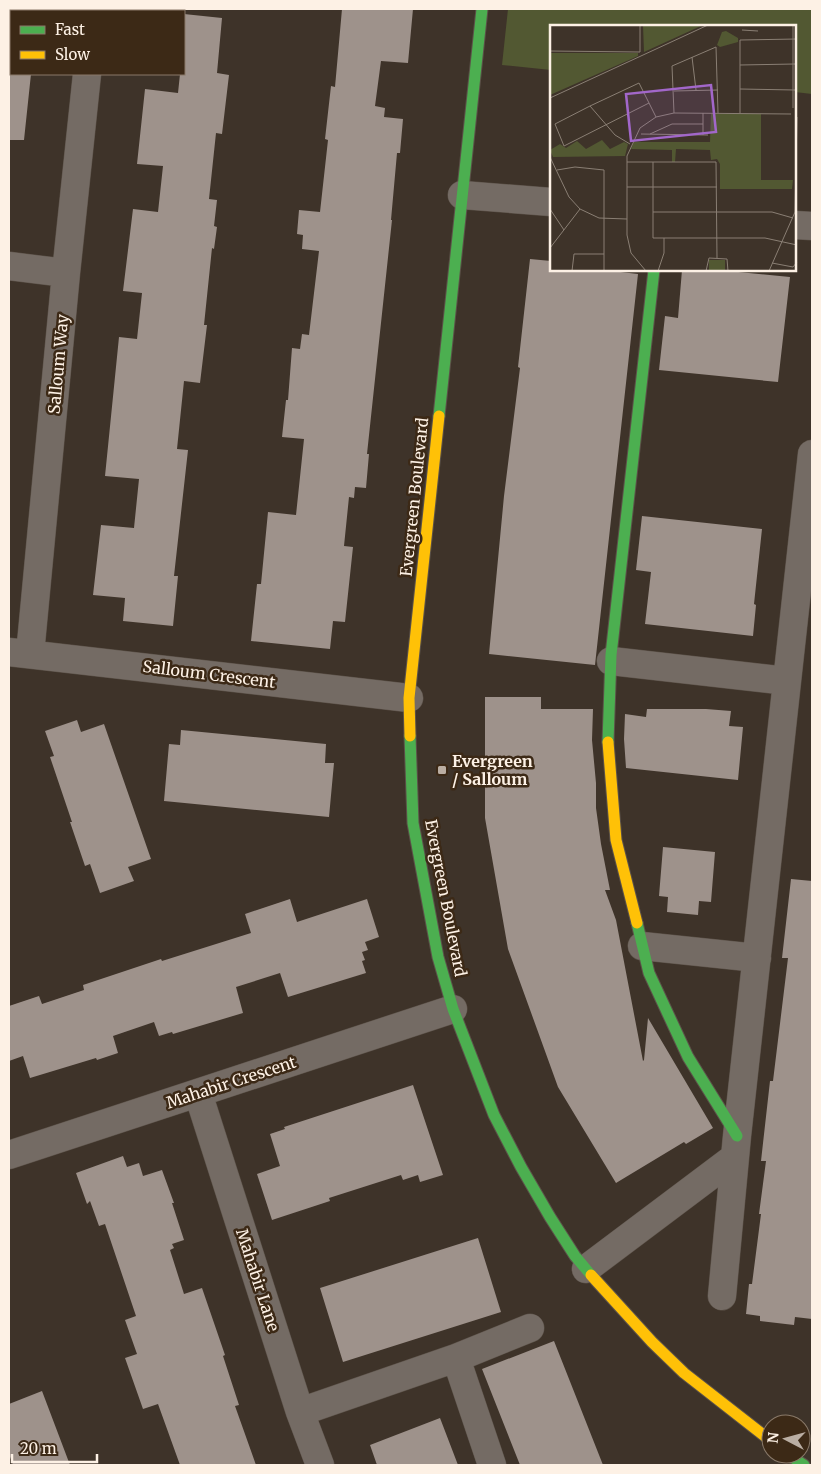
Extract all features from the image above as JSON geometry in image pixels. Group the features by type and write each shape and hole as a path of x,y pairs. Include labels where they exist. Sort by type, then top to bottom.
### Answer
{"street":[{"name":"Evergreen Boulevard","path":"482,9 409,698 413,823 426,898 438,957 453,1009 472,1062 494,1115 550,1217 575,1256 652,1342 684,1373 761,1433"},
{"name":"Salloum Way","path":"20,653 66,272 87,75"},
{"path":"462,195 550,202"},
{"path":"796,225 812,226"},
{"path":"9,266 66,272"},
{"path":"654,271 610,661 608,739 616,840 648,973 688,1057 736,1146"},
{"path":"722,1296 736,1146 812,454"},
{"name":"Salloum Crescent","path":"20,653 409,698"},
{"path":"610,661 788,681"},
{"path":"642,946 757,958"},
{"name":"Mahabir Crescent","path":"9,1155 453,1009"},
{"name":"Mahabir Lane","path":"198,1093 300,1412 320,1465"},
{"path":"586,1269 736,1146"},
{"path":"300,1412 456,1358 530,1328"},
{"path":"456,1358 492,1465"}],"green space":[{"path":"508,9 812,9 812,94 796,92 796,25 550,25 550,70 502,65"}],"building":[{"path":"342,9 413,9 408,63 381,61 375,106 385,108 384,117 403,119 400,153 397,153 392,220 367,454 369,454 366,488 355,487 354,498 349,497 344,546 353,547 345,622 333,621 330,649 251,641 257,584 261,584 268,512 296,515 304,439 282,437 286,400 288,400 292,348 300,349 302,334 309,335 319,251 302,249 303,235 297,234 299,210 320,212 328,140 325,139 331,86 335,87"},
{"path":"185,14 222,18 217,73 229,75 222,134 216,133 209,199 217,200 214,226 217,227 214,249 212,248 204,325 207,325 200,383 184,381 177,449 188,450 174,576 178,576 173,626 123,621 125,598 93,595 101,525 134,528 139,479 105,476 119,337 137,339 142,293 123,291 133,209 158,212 163,166 137,164 145,89 178,93 180,75 185,75"},
{"path":"9,74 31,75 24,140 9,140"},
{"path":"530,259 550,261 550,271 612,271 638,274 595,665 489,654 504,496 520,368 518,367"},
{"path":"682,271 728,271 790,277 778,382 659,370 665,316 678,318"},
{"path":"642,516 762,529 754,604 756,605 753,636 645,624 651,572 636,570"},
{"path":"485,697 541,697 541,709 593,709 592,740 596,808 610,890 605,890 616,920 643,1061 648,1018 713,1128 686,1144 684,1142 616,1183 558,1087 508,949 485,818"},
{"path":"647,709 731,711 729,726 743,727 738,780 626,768 625,714 646,717"},
{"path":"77,720 81,732 104,724 151,859 128,867 134,881 100,893 90,864 85,866 70,822 72,822 50,757 54,756 45,731"},
{"path":"181,730 326,744 325,763 334,763 329,817 164,801 169,744 180,745"},
{"path":"663,847 715,852 711,902 699,901 698,915 667,912 668,897 659,896"},
{"path":"791,879 812,881 812,1319 795,1317 794,1325 760,1321 760,1316 746,1314 761,1214 759,1214 766,1161 761,1161 770,1081 773,1081 788,958 782,958"},
{"path":"290,899 297,922 367,899 379,937 365,942 368,950 362,952 365,960 362,961 366,973 288,997 280,973 236,987 243,1013 173,1034 172,1032 159,1036 154,1022 113,1036 118,1053 30,1078 23,1056 9,1061 9,1006 39,996 42,1004 84,990 83,985 161,959 162,961 251,933 245,914"},
{"path":"413,1085 443,1175 420,1182 418,1175 403,1180 401,1175 329,1198 330,1201 272,1220 257,1174 280,1166 270,1134 285,1129 284,1127"},
{"path":"123,1156 127,1167 139,1163 143,1176 162,1170 174,1203 172,1203 184,1240 172,1244 174,1248 170,1250 184,1294 202,1288 225,1355 223,1356 239,1405 235,1406 256,1465 180,1465 158,1404 143,1409 125,1358 137,1354 125,1320 136,1316 105,1224 99,1226 90,1201 87,1204 76,1173"},
{"path":"478,1238 501,1312 343,1362 320,1288"},
{"path":"554,1341 603,1465 520,1465 482,1369"},
{"path":"42,1391 70,1465 13,1465 9,1454 9,1404"},
{"path":"440,1418 458,1465 377,1465 370,1445"}],"traffic: fast":[{"path":"439,416 482,9"},
{"path":"608,742 611,655 654,271"},
{"path":"410,736 413,823 438,957 453,1009 494,1115 550,1217 575,1256 591,1275"},
{"path":"637,923 649,973 688,1057 737,1136"}],"traffic: slow":[{"path":"410,736 409,698 439,416"},
{"path":"608,742 616,840 637,923"},
{"path":"591,1275 652,1342 684,1373 761,1433"}],"place":[{"name":"Evergreen / Salloum","path":"442,770"}]}
